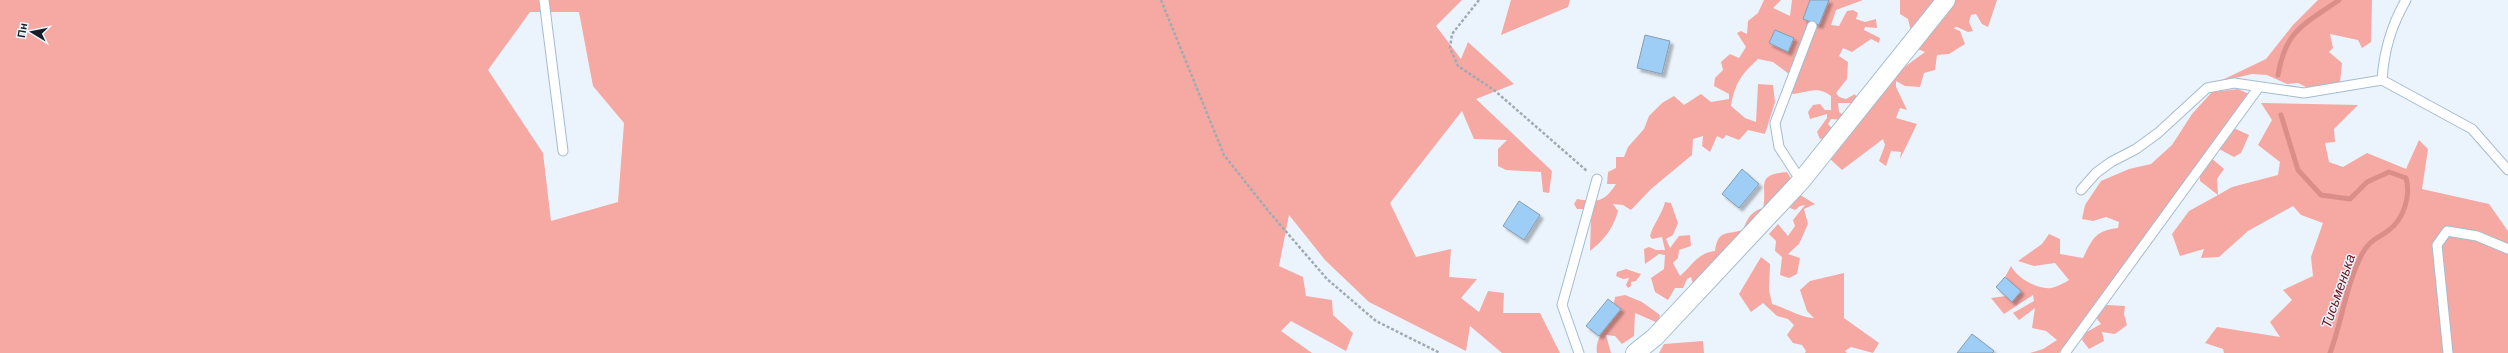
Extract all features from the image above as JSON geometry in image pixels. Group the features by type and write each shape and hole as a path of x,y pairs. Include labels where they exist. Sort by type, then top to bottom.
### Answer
{"street":[{"path":"1635,353 1656,337 1800,181 1946,0"}],"lane":[{"path":"544,0 563,151"},
{"path":"2382,80 2384,51 2394,21 2406,0"},
{"path":"1800,181 1779,147 1775,123 1781,102 1812,26"},
{"path":"2081,190 2106,166 2136,149 2158,133 2207,88 2234,82 2304,93 2382,80 2472,129 2508,170"},
{"path":"2065,353 2259,87"},
{"path":"1579,353 1562,305 1597,179"},
{"path":"2448,353 2437,245 2447,231 2477,236 2508,249"}],"path":[{"path":"1160,0 1224,155 1270,213 1328,279 1376,321 1440,353"},
{"path":"1479,0 1452,34 1450,48 1458,66 1494,90 1597,179"}],"shaded area":[{"path":"0,0 1462,0 1436,26 1461,59 1468,42 1514,84 1476,99 1552,171 1549,193 1543,192 1541,172 1506,170 1498,166 1498,149 1507,140 1474,139 1462,111 1390,203 1416,257 1451,249 1449,277 1477,279 1461,298 1479,312 1488,291 1504,293 1503,313 1540,313 1560,353 1502,353 1470,326 1466,351 1369,302 1325,260 1289,215 1279,266 1303,277 1306,296 1332,300 1333,315 1353,333 1346,351 1291,321 1281,331 1312,353 0,353","holes":["530,12 579,12 593,86 624,123 618,202 551,221 543,153 488,70"]},
{"path":"1511,0 1570,0 1568,7 1501,35"},
{"path":"1764,0 1781,0 1773,8 1790,16 1792,0 1863,0 1836,10 1831,25 1839,26 1847,11 1853,10 1858,13 1856,19 1865,22 1876,19 1877,28 1865,27 1864,30 1880,38 1879,43 1871,39 1852,52 1843,48 1839,56 1848,62 1847,79 1836,93 1839,97 1846,99 1855,94 1859,103 1838,103 1839,112 1847,117 1843,120 1831,119 1828,124 1835,132 1829,138 1820,139 1817,132 1827,118 1827,114 1810,119 1808,112 1813,105 1820,104 1825,110 1831,110 1831,96 1817,90 1791,94 1791,88 1797,80 1773,62 1758,59 1747,70 1737,85 1731,106 1745,118 1756,122 1758,84 1773,85 1775,102 1765,134 1748,130 1739,140 1726,135 1723,139 1717,136 1710,152 1702,146 1703,136 1693,139 1692,155 1651,189 1631,210 1623,205 1613,204 1618,211 1611,229 1600,243 1590,251 1591,219 1585,209 1577,209 1574,204 1577,199 1595,201 1608,195 1616,184 1607,184 1608,172 1616,168 1616,157 1624,157 1628,147 1644,129 1649,116 1662,103 1674,96 1684,105 1701,94 1711,102 1729,99 1729,94 1714,86 1715,78 1723,70 1721,62 1730,54 1739,58 1746,47 1737,33 1741,31 1747,34 1748,21 1758,13"},
{"path":"1900,0 1997,0 1988,27 1982,24 1976,14 1971,15 1969,22 1973,31 1968,32 1957,27 1953,28 1960,31 1965,44 1949,54 1937,55 1935,70 1924,73 1920,87 1905,86 1896,81 1896,87 1907,110 1900,108 1896,118 1917,124 1900,159 1901,152 1891,151 1886,166 1879,161 1885,145 1883,139 1842,170 1829,158 1899,71 1925,52 1915,48 1908,19 1900,14"},
{"path":"2318,0 2372,0 2371,42 2362,48 2358,40 2330,34 2333,48 2329,52 2342,63 2340,83 2308,88 2298,83 2287,84 2267,75 2252,74 2218,82 2266,59 2293,25"},
{"path":"2238,89 2249,94 2227,125 2249,135 2241,153 2234,157 2219,149 2209,156 2224,169 2217,179 2218,195 2200,181 2200,169 2059,353 2030,353 2043,349 2057,340 2046,331 2032,328 2035,308 2019,320 2013,313 2034,301 2033,295 2004,314 1991,298 2006,296 2012,301 2021,292 2005,277 2011,266 2023,279 2040,287 2051,288 2069,280 2055,263 2034,266 2018,261 2042,244 2049,234 2060,239 2060,254 2083,258 2089,245 2099,234 2110,229 2118,228 2119,222 2106,217 2093,221 2082,219 2085,205 2101,181 2129,169 2151,164 2172,145 2192,114 2212,92"},
{"path":"2261,103 2358,105 2334,129 2335,142 2325,143 2329,162 2343,167 2367,153 2406,169 2419,140 2428,149 2422,189 2489,204 2508,231 2508,353 2224,353 2223,349 2205,343 2217,327 2280,337 2270,322 2292,300 2283,290 2313,276 2311,257 2323,223 2301,215 2293,206 2248,231 2219,257 2201,258 2204,249 2180,256 2172,234 2189,211 2232,187 2278,175 2280,162 2258,145 2272,120"},
{"path":"1787,172 1793,182 1768,212 1757,213 1747,230 1694,287 1691,277 1687,279 1683,288 1675,288 1668,300 1655,292 1651,278 1664,269 1665,255 1659,254 1645,264 1644,249 1649,247 1656,250 1665,250 1662,237 1652,239 1650,236 1665,202 1671,203 1678,223 1673,235 1666,239 1670,248 1679,236 1690,235 1691,246 1679,250 1678,258 1673,263 1680,276 1699,257 1715,251 1716,244 1720,236 1743,230 1752,213 1763,208 1764,183 1766,179 1770,176"},
{"path":"1797,193 1815,204 1804,209 1808,224 1799,244 1788,254 1800,258 1797,274 1789,278 1780,275 1782,257 1775,251 1776,241 1769,234 1778,224 1788,236 1795,226 1793,220 1805,205 1800,206 1795,210 1790,208"},
{"path":"1761,257 1770,264 1769,290 1772,304 1798,314 1814,318 1807,311 1800,290 1810,281 1844,273 1844,318 1879,343 1873,353 1851,347 1845,351 1847,353 1805,353 1806,351 1802,345 1793,343 1787,335 1794,325 1788,319 1777,316 1763,303 1751,312 1739,294"},
{"path":"1626,269 1641,274 1636,281 1631,282 1631,286 1628,288 1626,285 1629,278 1623,279 1616,276 1617,272"},
{"path":"1625,295 1642,302 1660,315 1658,323 1635,313 1634,336 1622,344 1615,336 1606,335 1611,353 1597,353 1598,341 1601,335 1621,309 1614,303 1615,297"},
{"path":"2107,305 2125,306 2124,314 2127,325 2115,334 2102,332 2104,341 2089,349 2082,340 2085,333 2101,324 2097,319 2101,309"},
{"path":"1703,341 1704,353 1659,353 1664,344"}],"building":[{"path":"1810,0 1829,0 1819,25 1803,19"},
{"path":"1775,30 1794,38 1788,52 1769,43"},
{"path":"1645,35 1670,41 1662,74 1637,68"},
{"path":"1742,169 1759,184 1739,208 1722,194"},
{"path":"1519,201 1540,215 1524,240 1503,226"},
{"path":"2005,277 2021,291 2012,302 1996,287"},
{"path":"1608,299 1621,309 1599,336 1586,326"},
{"path":"1972,334 1994,351 1992,353 1957,353"}],"waterway":[{"name":"Тисьменька","path":"2278,75 2281,60 2286,47 2298,30 2339,0"},
{"name":"Тисьменька","path":"2281,115 2298,170 2321,195 2350,199 2367,182 2389,172 2406,178 2408,192 2407,199 2399,220 2385,233 2371,242 2362,254 2352,278 2330,353"}]}
